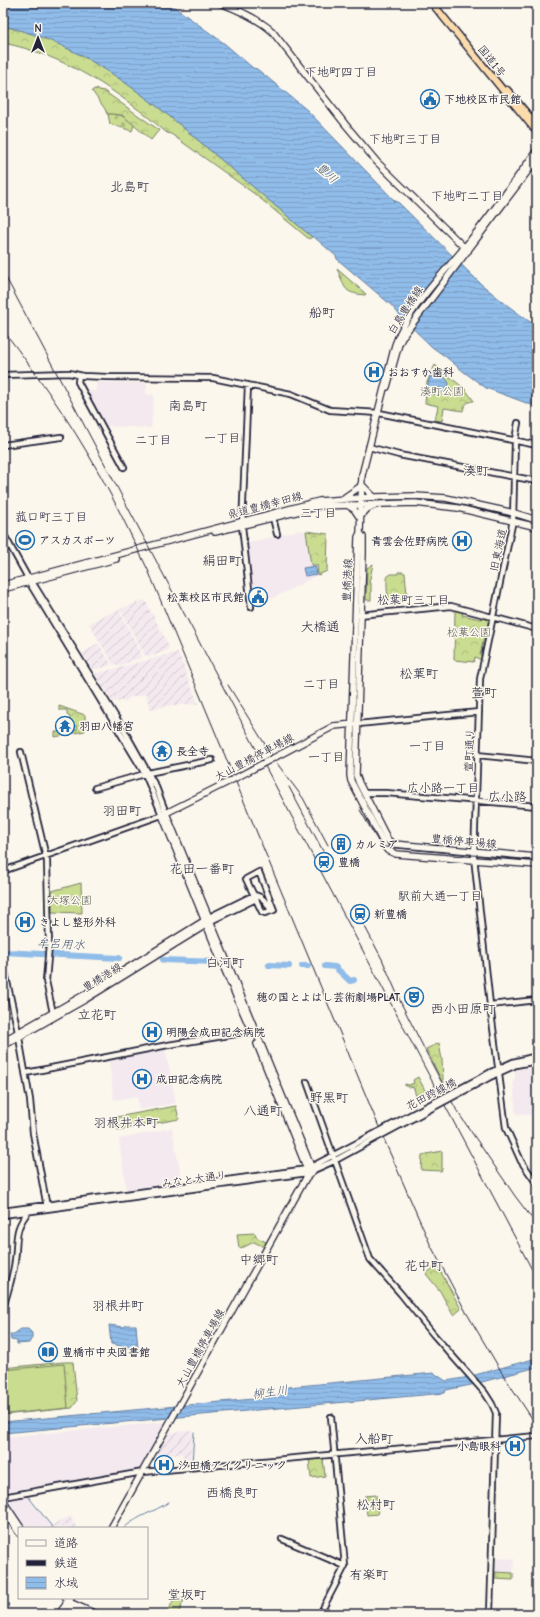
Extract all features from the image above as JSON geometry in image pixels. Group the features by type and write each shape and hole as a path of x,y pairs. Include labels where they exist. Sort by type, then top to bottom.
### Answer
{"highway":[{"name":"国道1号","path":"432,3 537,132"},
{"name":"国道1号","path":"437,3 537,126"}],"main road":[{"path":"220,3 250,16 264,24 272,31 345,124 377,162 466,250"},
{"path":"466,250 537,150"},
{"path":"466,250 537,159"},
{"name":"白鳥豊橋線","path":"360,497 363,470 378,413 389,382 399,344 406,329 466,250"},
{"path":"343,498 361,485 374,497"},
{"name":"県道豊橋幸田線","path":"3,589 30,580 319,501 360,497 415,496 446,498 514,513 537,520"},
{"name":"豊橋港線","path":"355,724 360,497"},
{"name":"県道豊橋幸田線","path":"242,523 273,518 320,506 415,503 458,508 537,527"},
{"path":"347,504 356,511 360,518 366,510 377,504"},
{"name":"県道豊橋幸田線","path":"3,585 30,580"},
{"path":"355,724 356,779 391,843"},
{"path":"355,724 350,779 387,850 390,852"},
{"name":"大山豊橋停車場線","path":"164,814 334,726 355,724"},
{"path":"164,814 254,1031 309,1172"},
{"name":"豊橋停車場線","path":"391,843 537,857"},
{"name":"豊橋停車場線","path":"390,852 537,865"},
{"name":"豊橋港線","path":"3,1046 53,1012 208,921"},
{"name":"豊橋港線","path":"3,1041 19,1035 86,999 208,921"},
{"name":"大山豊橋停車場線","path":"112,1527 309,1172"},
{"path":"3,1501 19,1527"},
{"path":"3,1509 18,1532"},
{"path":"59,1614 68,1601"},
{"path":"68,1601 86,1614"},
{"path":"68,1601 96,1614"}],"street":[{"path":"3,376 69,373 79,376 213,378 291,394 330,410 378,413 537,445"},
{"path":"79,376 78,382 124,467"},
{"path":"248,385 242,523 251,607"},
{"name":"旧東海道","path":"493,617 514,513 515,440 518,424"},
{"path":"3,445 61,437"},
{"path":"369,447 399,455 537,481"},
{"path":"273,518 277,534"},
{"path":"3,533 30,580 120,722 147,773 164,814 3,871"},
{"path":"358,615 451,606 537,629"},
{"name":"萱町通り","path":"493,617 480,679 474,860 490,1005 506,1128 522,1161 537,1184"},
{"path":"355,724 479,712"},
{"path":"21,752 47,856 48,954 46,981 53,1012"},
{"path":"477,756 537,761"},
{"path":"95,788 147,773 212,760"},
{"path":"364,793 386,793 537,806"},
{"path":"390,852 391,843"},
{"path":"259,872 274,910 265,913 262,912 256,898 246,879 259,872"},
{"path":"208,921 261,897 267,902 271,911"},
{"path":"3,963 26,1073 33,1133 47,1207"},
{"path":"490,1005 537,1000"},
{"path":"26,1073 168,1045 254,1031"},
{"path":"499,1070 512,1062 537,1056"},
{"path":"499,1070 537,1061"},
{"name":"花田跨線橋","path":"379,1134 499,1070"},
{"path":"307,1082 370,1259 401,1294 433,1334 478,1384 491,1402 496,1413 490,1614"},
{"name":"みなと大通り","path":"3,1211 47,1207 309,1172 379,1134"},
{"name":"みなと大通り","path":"3,1215 47,1207"},
{"path":"3,1309 15,1261 18,1228 21,1221 29,1211"},
{"path":"320,1614 345,1566 331,1417"},
{"path":"3,1497 143,1472 537,1436"},
{"path":"282,1539 345,1566"}],"shaded area":[{"path":"96,382 147,383 146,394 154,395 151,428 105,426 86,391 96,391"},
{"path":"299,530 305,531 311,565 317,565 318,575 277,596 255,605 253,604 248,543"},
{"path":"145,600 169,646 167,651 149,657 144,654 120,609"},
{"path":"119,610 143,657 118,666 116,664 114,665 89,624 100,617"},
{"path":"98,643 112,665 93,670 82,653"},
{"path":"178,652 198,704 166,706 150,710 146,694 128,698 127,701 113,702 95,674"},
{"name":"成田記念病院","path":"165,1048 176,1103 139,1110 137,1097 114,1100 109,1061 111,1059"},
{"path":"537,1065 537,1119 531,1115 516,1114 513,1081 515,1081 515,1070"},
{"path":"172,1128 182,1183 128,1190 126,1189 119,1139"},
{"path":"166,1422 142,1466 135,1471 3,1492 3,1437"},
{"path":"192,1430 191,1467 185,1467 182,1454 155,1456 168,1433"},
{"path":"26,1495 51,1527 23,1527 6,1499"},
{"path":"70,1516 76,1527 53,1527 51,1525"},
{"path":"496,1558 514,1559 513,1573 495,1572"}],"green space":[{"path":"3,26 33,34 61,45 88,59 140,93 189,132 312,237 309,239 256,195 171,134 167,133 130,103 91,77 48,56 3,43"},
{"path":"94,89 104,91 159,130 151,140 122,115 107,114 92,91"},
{"path":"108,114 120,115 125,118 134,125 132,131 110,124"},
{"path":"337,269 366,294 352,293 348,291"},
{"name":"湊町公園","path":"435,365 465,389 474,401 466,404 463,411 444,408 442,421 435,420 438,406 425,403 427,382"},
{"path":"306,531 328,534 327,571 318,575 317,565 311,565"},
{"path":"373,564 369,583 371,583 371,600 366,600 367,568"},
{"path":"398,572 405,573 407,594 403,601 393,603 387,592 387,577 391,574 398,574"},
{"name":"松葉公園","path":"455,610 463,612 462,615 480,619 486,618 489,620 487,635 484,638 480,655 482,656 481,660 475,657 474,662 454,660"},
{"path":"59,706 85,715 85,731 55,737 55,732 61,732 64,734 64,731 66,733 69,730 77,730 77,726 70,723 70,717 67,715 67,710 59,710"},
{"name":"大塚公園","path":"81,883 82,913 52,912 52,891"},
{"path":"439,1043 443,1079 447,1092 426,1049"},
{"path":"418,1077 427,1094 416,1097 414,1088 405,1086 405,1084 409,1085 414,1083 413,1080"},
{"path":"176,1106 179,1119 118,1130 117,1117"},
{"path":"442,1151 441,1171 421,1170 422,1155"},
{"path":"255,1233 256,1237 266,1242 264,1247 254,1242 239,1248 237,1234"},
{"path":"437,1265 461,1309 454,1315 440,1291 426,1274"},
{"path":"73,1362 77,1401 72,1408 3,1415 3,1368"},
{"path":"64,1364 68,1408 8,1414 4,1370"},
{"path":"323,1458 325,1476 311,1478 309,1459"},
{"path":"376,1495 378,1514 367,1515 365,1496"},
{"path":"495,1572 513,1573 513,1580 495,1579"},
{"path":"175,1596 184,1600 178,1614 168,1612"}],"water":[{"name":"豊川","path":"3,3 169,3 225,44 307,110 395,201 398,202 481,284 537,327 537,407 486,388 432,347 391,305 337,259 336,256 165,112 140,93 88,59 61,45 33,34 3,26"},
{"path":"433,372 436,372 441,378 443,376 449,383 447,390 442,393 432,394 427,392 429,380"},
{"path":"315,566 317,574 305,576 303,568"},
{"path":"109,1325 124,1327 126,1325 136,1325 138,1349 111,1344"},
{"path":"21,1329 28,1329 32,1333 32,1338 29,1343 17,1344 17,1341 11,1340 10,1334 14,1334"},
{"path":"537,1358 537,1367 471,1385 446,1390 445,1393 3,1433 3,1422 275,1397 288,1387 434,1373 446,1381 464,1378"}],"waterway":[{"name":"牟呂用水","path":"3,952 119,958"},
{"name":"牟呂用水","path":"163,960 217,962"},
{"name":"牟呂用水","path":"269,965 289,966"},
{"name":"牟呂用水","path":"302,966 308,966"},
{"name":"牟呂用水","path":"325,966 335,967 350,981 354,980"},
{"path":"192,1465 194,1432"},
{"path":"27,1495 52,1527"},
{"path":"125,1527 134,1520 169,1502"}],"tram line":[{"path":"360,810 379,843 385,847 537,861"}],"railway":[{"path":"3,272 537,1279"},
{"path":"3,330 48,391 75,433 113,499 148,570 386,1144 430,1244 466,1312 504,1376 537,1426"},
{"path":"228,685 276,762 303,798 328,845"},
{"path":"289,787 323,851"},
{"path":"354,906 382,959 401,1003 457,1111 515,1196 537,1225"}],"place":[{"name":"下地校区市民館","path":"430,99"},
{"name":"おおすか歯科","path":"374,372"},
{"name":"アスカスポーツ","path":"25,540"},
{"name":"青雲会佐野病院","path":"462,541"},
{"name":"松葉校区市民館","path":"258,597"},
{"name":"羽田八幡宮","path":"65,726"},
{"name":"長全寺","path":"162,751"},
{"name":"カルミア","path":"341,844"},
{"name":"豊橋","path":"324,862"},
{"name":"新豊橋","path":"360,914"},
{"name":"きよし整形外科","path":"25,922"},
{"name":"穂の国とよはし芸術劇場PLAT","path":"414,997"},
{"name":"明陽会成田記念病院","path":"152,1032"},
{"name":"成田記念病院","path":"142,1079"},
{"name":"豊橋市中央図書館","path":"48,1352"},
{"name":"小島眼科","path":"515,1446"},
{"name":"汐田橋アイクリニック","path":"164,1465"}],"district":[{"name":"下地町四丁目","path":"341,72"},
{"name":"下地町三丁目","path":"405,139"},
{"name":"北島町","path":"130,186"},
{"name":"下地町二丁目","path":"467,196"},
{"name":"船町","path":"322,312"},
{"name":"南島町","path":"188,405"},
{"name":"一丁目","path":"222,438"},
{"name":"二丁目","path":"153,440"},
{"name":"湊町","path":"476,470"},
{"name":"三丁目","path":"318,513"},
{"name":"菰口町三丁目","path":"51,517"},
{"name":"絹田町","path":"222,560"},
{"name":"松葉町三丁目","path":"413,600"},
{"name":"大橋通","path":"320,626"},
{"name":"松葉町","path":"419,673"},
{"name":"二丁目","path":"321,684"},
{"name":"萱町","path":"484,692"},
{"name":"一丁目","path":"427,746"},
{"name":"一丁目","path":"326,757"},
{"name":"広小路一丁目","path":"443,788"},
{"name":"広小路","path":"507,796"},
{"name":"羽田町","path":"122,810"},
{"name":"花田一番町","path":"202,868"},
{"name":"駅前大通一丁目","path":"440,896"},
{"name":"白河町","path":"225,962"},
{"name":"西小田原町","path":"463,1008"},
{"name":"立花町","path":"97,1014"},
{"name":"野黒町","path":"329,1097"},
{"name":"八通町","path":"263,1110"},
{"name":"羽根井本町","path":"126,1122"},
{"name":"中郷町","path":"259,1259"},
{"name":"花中町","path":"424,1265"},
{"name":"羽根井町","path":"118,1305"},
{"name":"入船町","path":"374,1438"},
{"name":"西橋良町","path":"232,1492"},
{"name":"松村町","path":"376,1504"},
{"name":"有楽町","path":"369,1574"},
{"name":"堂坂町","path":"187,1594"}],"water label":[{"name":"柳生川","path":"270,1392"}]}
